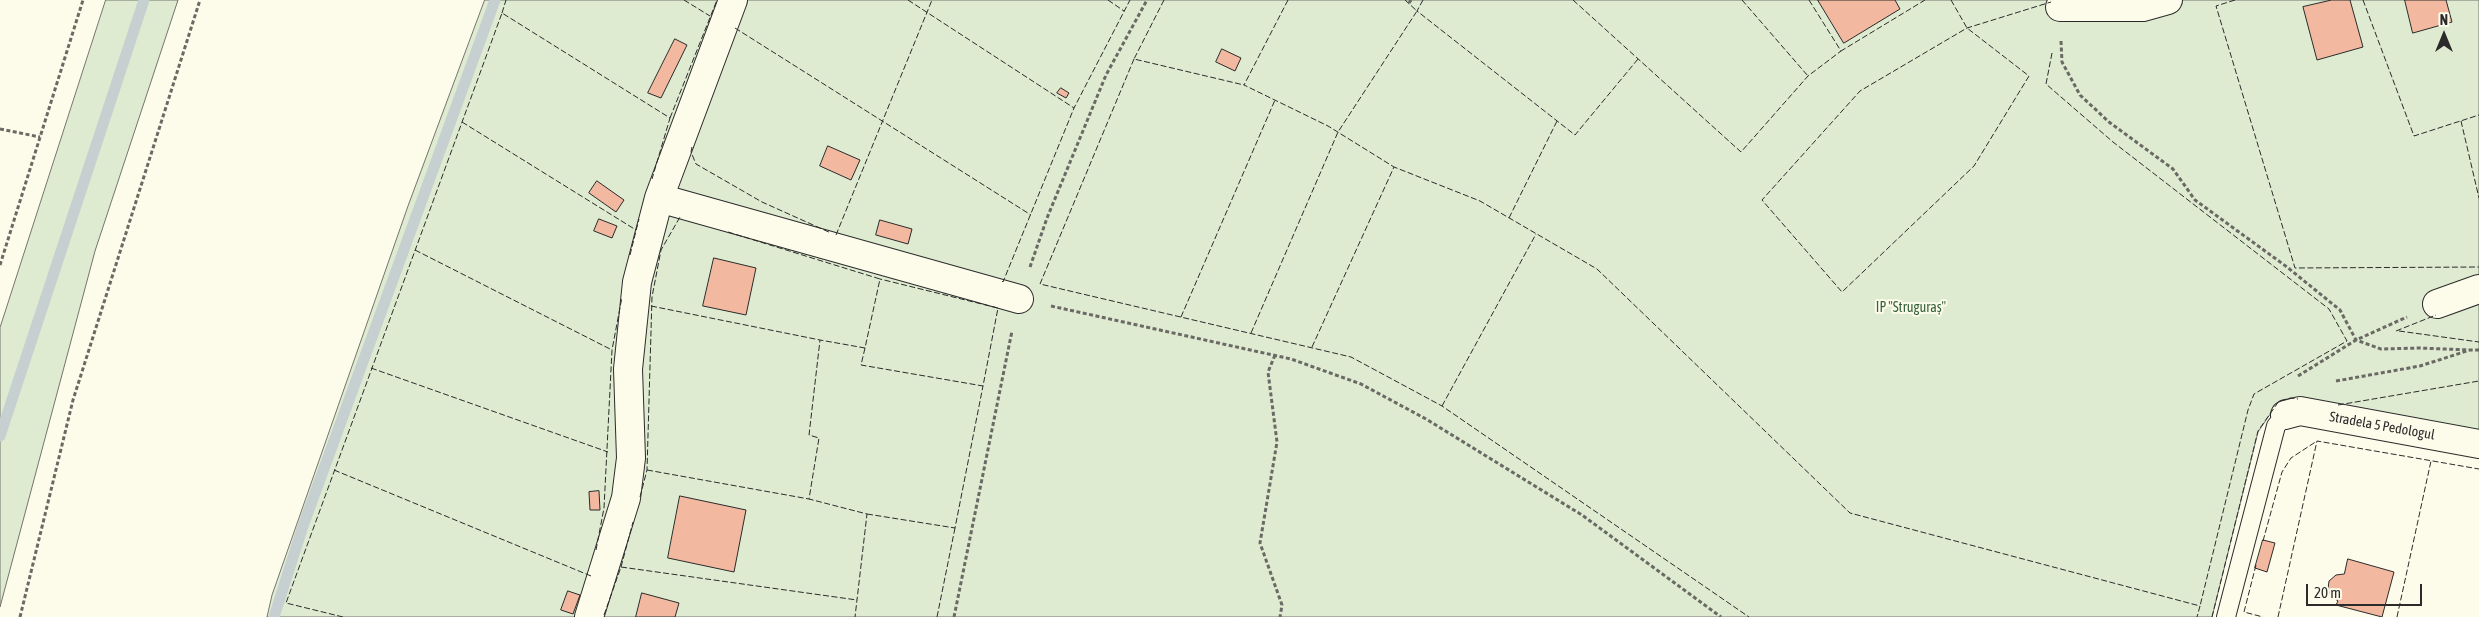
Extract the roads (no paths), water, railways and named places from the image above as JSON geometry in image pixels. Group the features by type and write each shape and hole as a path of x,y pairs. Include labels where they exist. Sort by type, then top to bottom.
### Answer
{"street":[{"path":"589,617 626,498 631,458 628,369 637,282 659,198 733,0"},
{"path":"2060,7 2142,7 2168,0"},
{"path":"659,198 1019,299"},
{"path":"2437,304 2479,289"},
{"name":"Stradela 5 Pedologul","path":"2285,415 2300,412 2479,444"}],"lane":[{"path":"2226,617 2276,426 2285,415"}],"waterway":[{"path":"0,436 144,0"},
{"path":"274,617 303,526 495,0"}],"park label":[{"name":"IP \"Struguraș\"","path":"1911,308"}]}
